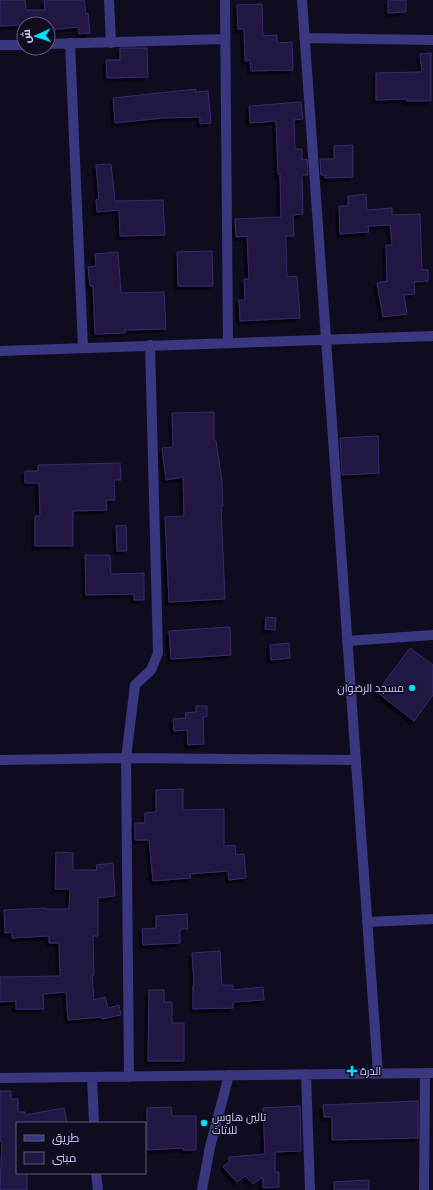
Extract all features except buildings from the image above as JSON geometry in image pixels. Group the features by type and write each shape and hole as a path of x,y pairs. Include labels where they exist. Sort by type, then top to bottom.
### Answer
{"street":[{"path":"109,0 111,42"},
{"path":"225,0 228,343"},
{"path":"302,0 378,1073"},
{"path":"304,38 433,40"},
{"path":"56,44 225,39"},
{"path":"70,43 83,348"},
{"path":"0,45 16,45"},
{"path":"0,351 433,336"},
{"path":"129,1077 126,758 136,685 151,670 158,653 150,346"},
{"path":"347,641 433,636"},
{"path":"0,760 126,758 356,760"},
{"path":"367,922 433,919"},
{"path":"0,1078 429,1073 424,1190"},
{"path":"306,1074 310,1190"},
{"path":"202,1190 210,1147 229,1075"},
{"path":"92,1077 94,1122"},
{"path":"96,1174 98,1190"}],"place":[{"name":"مسجد الرضوان","path":"412,688"},
{"name":"الدرة","path":"352,1071"},
{"name":"تالين هاوس للاثاث","path":"204,1123"}]}
